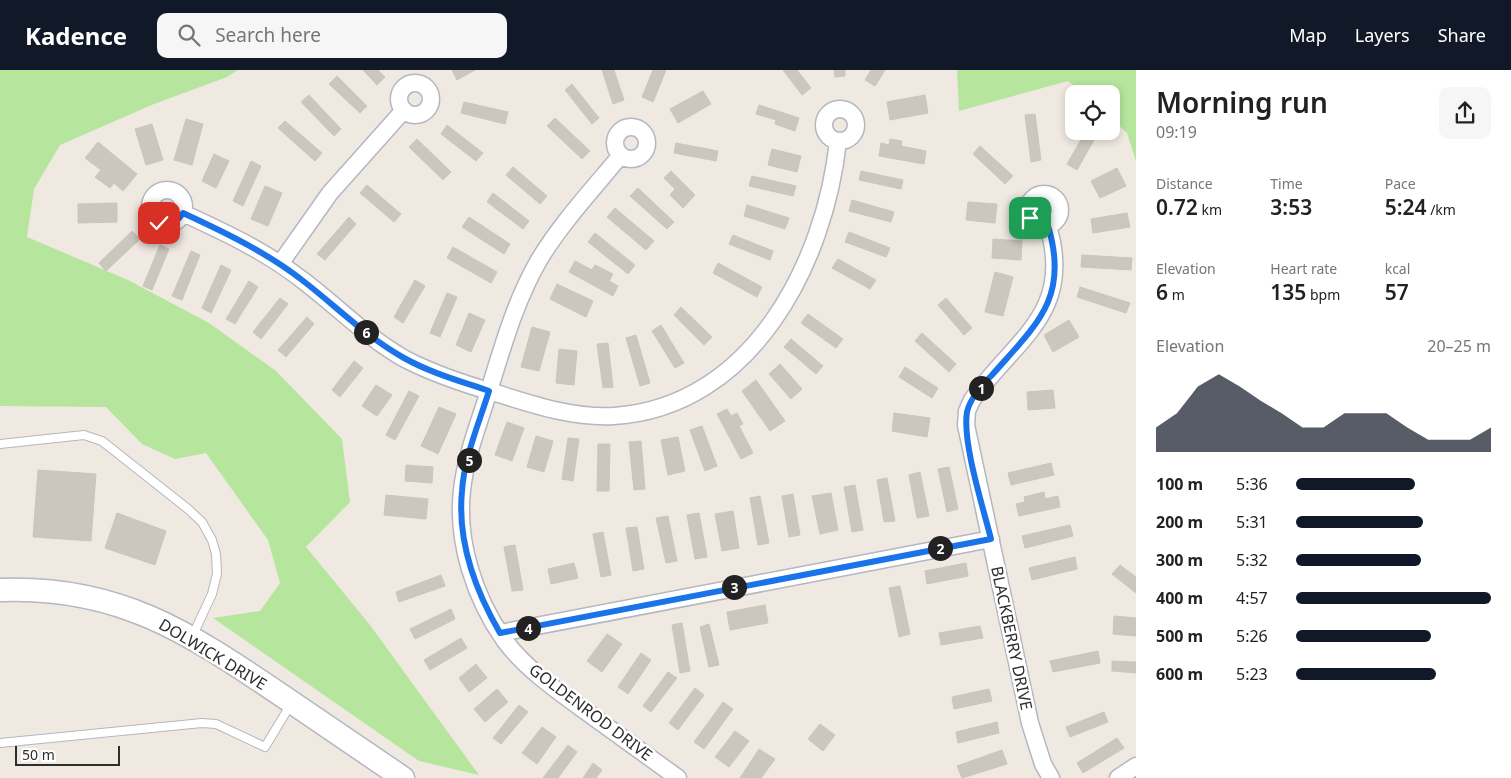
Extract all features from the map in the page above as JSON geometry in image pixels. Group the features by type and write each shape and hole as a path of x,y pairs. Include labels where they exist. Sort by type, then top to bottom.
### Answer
{"main road":[{"name":"DOLWICK DRIVE","path":"0,590 71,594 99,599 145,614 192,637 402,778"}],"street":[{"path":"280,264 330,193 404,110"},
{"path":"183,213 239,240 280,264 358,327 426,370 489,391 576,415 613,416 660,408 687,398 727,372 762,335 793,289 809,257 824,213 838,141"},
{"name":"GOLDENROD DRIVE","path":"621,155 561,227 539,260 519,298 474,439 462,489 461,514 464,543 473,575 483,601 506,642 552,686 678,778"},
{"name":"BLACKBERRY DRIVE","path":"1048,226 1053,243 1055,273 1053,290 1044,314 1034,328 984,384 967,411 966,425 973,465 991,539 1030,723 1043,764 1051,778"},
{"path":"500,633 991,539"},
{"path":"1118,778 1136,766"}],"lane":[{"path":"0,444 84,435 102,441 202,522 216,554 217,574 212,594 192,637"},
{"path":"0,743 202,722 216,724 266,747 292,703"}],"green space":[{"path":"0,70 238,70 227,77 154,104 60,145 34,189 27,237 128,280 209,323 276,371 342,439 350,502 306,547 370,625 479,775 419,761 213,618 260,611 280,583 268,540 206,453 175,459 142,444 106,407 0,406"},
{"path":"957,70 1136,70 1136,161 1127,133 1120,126 1120,85 1073,85 1068,81 959,111"}],"building":[{"path":"363,70 378,70 385,77 377,85"},
{"path":"452,70 475,70 457,80"},
{"path":"602,70 614,70 624,100 613,104"},
{"path":"653,70 666,70 653,102 642,97"},
{"path":"783,70 797,70 811,88 802,95"},
{"path":"834,70 845,70 845,76 835,77"},
{"path":"871,70 885,70 875,86 865,80"},
{"path":"337,76 367,106 360,113 329,84"},
{"path":"572,84 599,118 592,124 565,90"},
{"path":"703,91 711,104 678,123 670,109"},
{"path":"309,95 341,129 334,136 301,102"},
{"path":"925,95 928,113 890,120 887,102"},
{"path":"464,102 508,112 505,124 461,113"},
{"path":"759,105 799,118 795,131 775,124 776,120 756,114"},
{"path":"1035,114 1041,160 1031,162 1025,115"},
{"path":"555,118 590,151 582,159 547,126"},
{"path":"186,119 203,124 192,165 174,160"},
{"path":"285,121 322,153 315,161 278,128"},
{"path":"152,124 163,160 146,165 135,129"},
{"path":"447,125 483,153 476,161 441,134"},
{"path":"417,139 451,172 443,180 409,147"},
{"path":"890,139 902,141 901,146 926,151 924,164 879,156 881,143 889,145"},
{"path":"1081,140 1094,140 1077,170 1067,164"},
{"path":"98,142 137,174 123,191 114,183 110,188 95,177 101,170 85,158"},
{"path":"676,143 718,151 716,161 674,153"},
{"path":"980,146 1013,176 1005,184 973,154"},
{"path":"772,149 801,156 797,172 768,165"},
{"path":"214,154 229,161 216,188 202,181"},
{"path":"251,161 261,166 243,206 233,201"},
{"path":"513,167 547,196 540,204 506,175"},
{"path":"1117,168 1126,186 1100,198 1091,181"},
{"path":"671,171 695,195 683,208 670,195 675,189 664,178"},
{"path":"861,171 903,180 901,189 859,180"},
{"path":"752,176 796,186 793,196 749,186"},
{"path":"367,185 401,214 394,222 360,193"},
{"path":"265,186 282,193 268,226 251,219"},
{"path":"638,188 674,222 667,229 630,196"},
{"path":"493,193 529,221 523,229 487,202"},
{"path":"852,200 894,212 891,222 849,211"},
{"path":"968,202 997,204 995,223 966,220"},
{"path":"117,203 117,222 78,223 78,204"},
{"path":"747,205 789,218 785,229 744,216"},
{"path":"615,208 654,241 646,250 607,217"},
{"path":"1127,213 1130,227 1093,233 1091,219"},
{"path":"349,217 356,224 325,260 317,254"},
{"path":"469,217 510,244 504,254 462,227"},
{"path":"132,231 140,239 106,271 99,263"},
{"path":"849,232 890,248 886,257 845,242"},
{"path":"595,233 635,265 628,274 588,242"},
{"path":"733,235 773,251 770,260 729,244"},
{"path":"993,239 1022,241 1021,260 992,258"},
{"path":"160,245 169,249 152,290 143,286"},
{"path":"453,247 497,272 491,283 447,258"},
{"path":"191,251 200,255 182,300 172,296"},
{"path":"1082,255 1132,258 1131,270 1081,267"},
{"path":"838,259 876,280 870,289 832,268"},
{"path":"575,261 592,270 595,265 613,274 609,281 618,286 613,296 569,272"},
{"path":"718,263 762,287 757,297 713,273"},
{"path":"221,265 231,270 211,313 202,308"},
{"path":"995,272 1013,277 1003,316 985,312"},
{"path":"415,280 425,286 403,323 394,317"},
{"path":"249,281 258,287 235,324 226,319"},
{"path":"557,284 593,301 586,317 550,299"},
{"path":"1080,287 1130,303 1126,313 1077,297"},
{"path":"447,293 457,297 440,337 430,333"},
{"path":"280,298 288,304 261,339 253,332"},
{"path":"946,298 972,328 964,335 938,305"},
{"path":"681,307 712,337 704,345 674,315"},
{"path":"469,313 485,320 471,352 456,345"},
{"path":"808,314 843,339 836,348 801,323"},
{"path":"307,317 314,324 286,357 278,350"},
{"path":"1069,320 1079,337 1053,352 1044,335"},
{"path":"661,325 684,363 675,368 652,331"},
{"path":"532,327 550,332 539,371 521,367"},
{"path":"922,333 956,364 949,372 915,341"},
{"path":"636,335 650,383 640,386 626,338"},
{"path":"791,339 823,366 816,374 784,347"},
{"path":"608,343 613,387 603,388 597,344"},
{"path":"559,349 577,351 574,385 556,383"},
{"path":"354,361 363,368 340,397 332,390"},
{"path":"780,364 802,389 791,399 769,374"},
{"path":"905,367 938,388 932,398 899,377"},
{"path":"756,380 785,421 770,431 742,391"},
{"path":"376,385 392,395 377,416 362,406"},
{"path":"1053,390 1055,408 1028,410 1027,392"},
{"path":"409,391 419,396 395,440 386,435"},
{"path":"439,407 456,414 438,454 421,446"},
{"path":"727,409 731,416 737,413 743,424 739,426 753,453 741,459 717,414"},
{"path":"894,413 930,418 927,437 892,431"},
{"path":"507,422 524,428 512,461 495,455"},
{"path":"702,426 717,466 705,471 690,430"},
{"path":"536,436 553,441 544,472 527,467"},
{"path":"678,437 685,471 668,475 661,440"},
{"path":"568,438 579,439 573,481 562,479"},
{"path":"641,441 645,489 634,490 629,442"},
{"path":"598,444 610,444 609,491 597,491"},
{"path":"1051,463 1054,475 1011,485 1008,473"},
{"path":"406,465 433,467 432,483 405,481"},
{"path":"949,467 958,509 947,512 938,469"},
{"path":"38,470 96,474 91,541 33,537"},
{"path":"920,472 929,516 917,518 909,475"},
{"path":"887,478 895,521 884,522 877,480"},
{"path":"855,485 863,530 852,532 844,487"},
{"path":"1044,492 1045,499 1058,496 1060,507 1019,516 1016,504 1025,502 1024,497"},
{"path":"831,493 838,530 820,534 812,496"},
{"path":"793,494 800,535 789,537 782,496"},
{"path":"386,495 428,499 426,519 384,515"},
{"path":"760,496 769,543 758,545 750,498"},
{"path":"733,511 739,548 722,551 715,514"},
{"path":"117,513 166,531 155,565 105,548"},
{"path":"699,513 707,557 695,559 687,515"},
{"path":"668,516 677,561 666,563 656,518"},
{"path":"1070,525 1073,536 1025,548 1022,536"},
{"path":"637,527 644,569 633,571 626,528"},
{"path":"603,532 611,575 601,577 593,534"},
{"path":"515,545 523,590 512,591 504,547"},
{"path":"1075,557 1077,569 1032,580 1029,568"},
{"path":"574,563 578,578 551,584 548,569"},
{"path":"966,563 968,576 927,584 925,571"},
{"path":"1120,565 1136,577 1136,593 1112,574"},
{"path":"441,575 445,586 399,602 396,592"},
{"path":"900,586 910,634 899,637 889,588"},
{"path":"765,605 768,623 730,630 727,612"},
{"path":"451,609 455,619 415,639 410,629"},
{"path":"1114,616 1136,618 1136,636 1113,634"},
{"path":"682,623 690,671 680,673 672,625"},
{"path":"709,624 719,665 709,667 700,627"},
{"path":"980,626 983,638 941,645 939,633"},
{"path":"607,634 622,644 602,672 587,661"},
{"path":"461,638 467,648 430,670 424,660"},
{"path":"1098,651 1100,663 1053,672 1050,661"},
{"path":"641,653 651,660 628,694 618,687"},
{"path":"1112,661 1136,662 1136,673 1112,671"},
{"path":"476,664 487,678 469,692 459,678"},
{"path":"668,672 677,678 651,712 643,706"},
{"path":"695,688 704,695 678,730 669,723"},
{"path":"497,689 508,702 485,722 474,709"},
{"path":"989,689 992,701 954,709 952,697"},
{"path":"723,702 733,709 704,749 694,742"},
{"path":"519,705 528,712 501,744 493,738"},
{"path":"1104,712 1108,722 1070,737 1066,727"},
{"path":"997,722 999,733 958,743 956,732"},
{"path":"820,724 835,735 823,751 808,739"},
{"path":"542,727 556,737 537,764 522,753"},
{"path":"735,731 749,741 729,767 715,757"},
{"path":"1117,738 1124,748 1083,773 1077,763"},
{"path":"568,745 577,752 558,778 543,778"},
{"path":"759,749 775,759 761,778 740,778"},
{"path":"1002,750 1007,764 962,778 957,766"},
{"path":"593,763 602,770 596,778 583,778"}],"route":[{"path":"159,223 170,224 176,222 183,213 239,240 303,280 358,327 403,357 426,370 489,391 474,439 462,489 461,514 464,543 473,575 483,601 500,633 991,539 973,465 966,425 967,411 972,400 984,384 1034,328 1044,314 1053,290 1055,273 1053,243 1048,226 1037,225 1030,218"}]}
